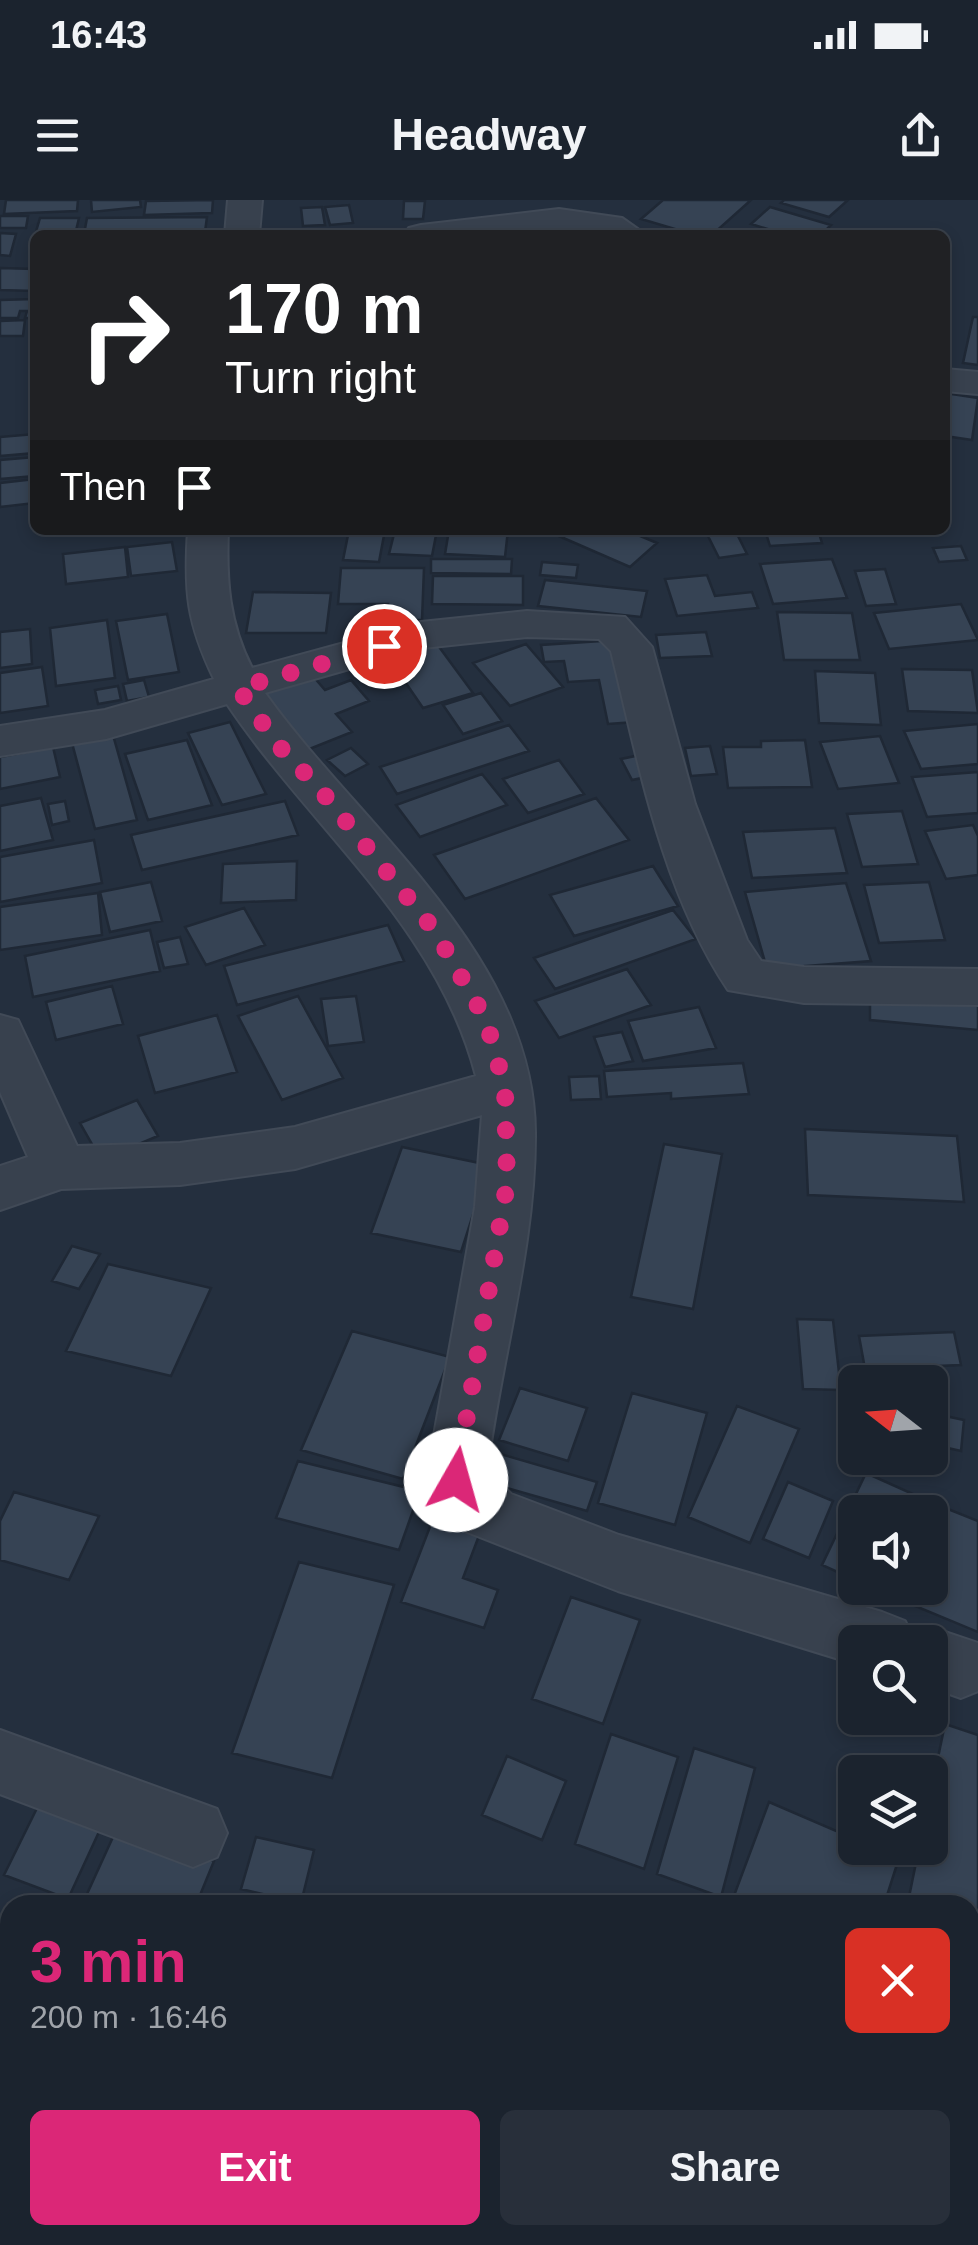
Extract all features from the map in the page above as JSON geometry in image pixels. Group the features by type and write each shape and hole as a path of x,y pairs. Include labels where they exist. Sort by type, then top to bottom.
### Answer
{"street":[{"path":"242,230 245,200"},
{"path":"465,230 572,218 630,221"},
{"path":"950,380 978,383"},
{"path":"208,535 208,610 238,688 278,745 318,787 435,931 486,1020 505,1088 507,1184 456,1480 488,1513 618,1563 838,1629"},
{"path":"0,741 106,724 421,635 526,624 610,626 631,647 672,804 724,945 746,977 804,985 978,987"},
{"path":"0,1034 60,1168"},
{"path":"0,1188 60,1168 180,1164 295,1148 505,1088"},
{"path":"0,1762 193,1833"}],"building":[{"path":"6,200 78,200 77,211 4,214"},
{"path":"91,200 140,200 141,207 92,212"},
{"path":"213,200 212,213 144,215 146,201"},
{"path":"663,200 751,200 718,230 678,230 641,219"},
{"path":"848,200 829,217 781,203"},
{"path":"404,201 425,201 423,219 403,219"},
{"path":"349,205 353,223 330,225 325,207"},
{"path":"322,207 325,225 303,226 301,208"},
{"path":"770,207 831,225 826,230 771,230 751,224"},
{"path":"0,216 28,216 26,228 0,228"},
{"path":"207,217 205,230 85,230 87,218"},
{"path":"40,218 79,218 76,230 36,230"},
{"path":"0,233 16,234 10,256 0,255"},
{"path":"0,268 30,269 30,291 0,290"},
{"path":"30,299 30,318 25,318 27,311 20,311 18,318 0,318 0,300"},
{"path":"973,317 978,317 978,365 963,363"},
{"path":"25,320 23,336 0,336 0,321"},
{"path":"950,394 978,398 972,440 950,437"},
{"path":"30,434 30,453 0,456 0,437"},
{"path":"30,457 30,476 0,479 0,460"},
{"path":"30,480 30,504 0,507 0,483"},
{"path":"348,535 384,535 379,562 343,560"},
{"path":"394,535 436,535 432,556 389,554"},
{"path":"448,535 507,535 505,557 445,554"},
{"path":"556,535 638,535 657,543 630,567"},
{"path":"738,535 747,554 719,558 708,536"},
{"path":"767,535 820,535 822,543 770,546"},
{"path":"172,542 177,571 131,576 127,547"},
{"path":"961,546 967,560 939,562 933,548"},
{"path":"125,547 128,577 66,584 63,554"},
{"path":"431,559 512,559 511,574 431,573"},
{"path":"832,559 847,598 773,604 760,564"},
{"path":"542,562 578,565 576,578 540,575"},
{"path":"341,568 424,568 422,620 387,620 388,604 338,604"},
{"path":"885,569 896,604 866,606 855,571"},
{"path":"707,575 715,596 752,592 758,608 677,616 665,579"},
{"path":"433,576 523,576 523,605 432,604"},
{"path":"545,580 647,591 641,617 538,606"},
{"path":"253,592 331,593 326,633 246,633"},
{"path":"961,604 978,640 889,649 874,613"},
{"path":"777,612 852,613 860,660 784,660"},
{"path":"167,614 179,672 128,680 116,621"},
{"path":"107,620 115,678 56,686 50,628"},
{"path":"30,629 32,664 0,668 0,632"},
{"path":"706,632 712,656 660,658 656,635"},
{"path":"434,640 473,693 423,708 386,654"},
{"path":"617,640 635,722 608,724 599,680 568,682 564,661 544,662 541,645"},
{"path":"526,644 563,687 510,706 473,663"},
{"path":"42,667 48,706 0,713 0,673"},
{"path":"902,669 972,670 978,713 908,711"},
{"path":"815,671 875,673 881,725 819,723"},
{"path":"312,675 325,690 351,680 369,701 336,714 352,732 307,750 260,694"},
{"path":"144,680 149,697 127,701 123,684"},
{"path":"118,686 121,700 98,704 95,690"},
{"path":"481,693 502,721 463,734 443,705"},
{"path":"230,722 266,794 222,805 188,733"},
{"path":"978,724 978,764 921,769 904,731"},
{"path":"509,725 529,751 397,794 380,767"},
{"path":"113,735 137,820 95,829 72,743"},
{"path":"880,736 899,783 838,789 820,742"},
{"path":"187,740 212,805 148,820 125,754"},
{"path":"805,740 812,787 728,788 723,747 761,747 761,741"},
{"path":"710,746 717,774 691,776 685,748"},
{"path":"53,747 60,777 0,789 0,757"},
{"path":"351,748 368,764 345,776 327,760"},
{"path":"645,754 656,775 632,780 621,759"},
{"path":"559,760 584,794 528,813 503,779"},
{"path":"978,772 978,813 927,817 912,777"},
{"path":"482,774 507,805 420,837 396,805"},
{"path":"41,798 53,840 0,851 0,806"},
{"path":"596,798 629,840 465,899 434,855"},
{"path":"65,801 69,821 52,825 48,804"},
{"path":"285,801 298,835 142,870 131,835"},
{"path":"902,811 918,864 862,867 847,814"},
{"path":"973,825 978,836 978,875 946,879 925,831"},
{"path":"835,828 847,873 752,878 743,832"},
{"path":"94,840 102,883 0,902 0,857"},
{"path":"297,861 296,900 221,903 223,864"},
{"path":"653,866 678,906 574,936 550,895"},
{"path":"151,882 162,921 110,932 100,892"},
{"path":"929,882 945,940 879,943 864,885"},
{"path":"846,883 871,961 767,969 745,892"},
{"path":"98,893 102,935 0,950 0,907"},
{"path":"244,908 265,945 206,965 185,927"},
{"path":"673,910 696,939 555,989 534,958"},
{"path":"388,925 404,961 237,1005 224,966"},
{"path":"150,930 160,971 33,997 25,956"},
{"path":"180,937 188,964 164,968 157,942"},
{"path":"627,969 651,1005 559,1038 535,1001"},
{"path":"112,986 123,1024 56,1040 46,1002"},
{"path":"870,993 978,1002 978,1030 870,1020"},
{"path":"298,996 343,1078 282,1100 238,1016"},
{"path":"356,996 364,1042 328,1046 321,999"},
{"path":"699,1007 716,1048 643,1061 628,1021"},
{"path":"217,1015 237,1072 155,1093 138,1036"},
{"path":"622,1032 633,1061 605,1067 594,1037"},
{"path":"743,1063 749,1094 671,1099 671,1093 607,1097 604,1071"},
{"path":"599,1076 601,1099 571,1100 569,1077"},
{"path":"137,1100 158,1136 101,1160 80,1123"},
{"path":"805,1129 957,1136 964,1202 808,1195"},
{"path":"664,1144 722,1154 693,1309 631,1297"},
{"path":"402,1147 489,1165 461,1252 371,1233"},
{"path":"72,1246 100,1254 79,1289 52,1281"},
{"path":"108,1264 211,1288 171,1376 66,1351"},
{"path":"797,1319 833,1320 838,1390 803,1389"},
{"path":"352,1331 450,1357 403,1479 301,1450"},
{"path":"954,1332 961,1365 864,1365 859,1336"},
{"path":"520,1388 587,1408 568,1461 499,1440"},
{"path":"632,1393 707,1413 675,1525 598,1503"},
{"path":"737,1406 799,1429 750,1543 688,1517"},
{"path":"948,1417 964,1420 961,1451 948,1448"},
{"path":"497,1453 597,1482 587,1511 486,1482"},
{"path":"298,1461 420,1491 399,1550 276,1518"},
{"path":"865,1475 870,1475 915,1495 855,1495"},
{"path":"788,1482 833,1501 809,1558 763,1539"},
{"path":"14,1492 99,1516 69,1580 0,1560 0,1521"},
{"path":"948,1509 978,1521 978,1632 913,1605 948,1605"},
{"path":"433,1519 480,1533 463,1578 498,1590 484,1628 401,1602"},
{"path":"838,1532 838,1572 822,1565"},
{"path":"299,1562 394,1585 332,1778 232,1753"},
{"path":"571,1597 640,1620 603,1724 532,1699"},
{"path":"948,1725 978,1735 978,1895 909,1895 916,1865 948,1865 948,1755 939,1755 943,1735 948,1735"},
{"path":"611,1734 678,1757 644,1869 575,1844"},
{"path":"694,1748 755,1768 722,1895 657,1874"},
{"path":"507,1756 566,1781 542,1840 482,1815"},
{"path":"42,1798 104,1821 70,1895 57,1895 4,1875"},
{"path":"769,1802 838,1832 838,1865 897,1865 887,1895 734,1895"},
{"path":"118,1826 214,1861 200,1895 87,1895"},
{"path":"256,1837 314,1850 303,1895 267,1895 241,1889"}],"route":[{"path":"384,646 238,688 278,745 318,787 435,931 486,1020 505,1088 507,1184 456,1480"}]}
